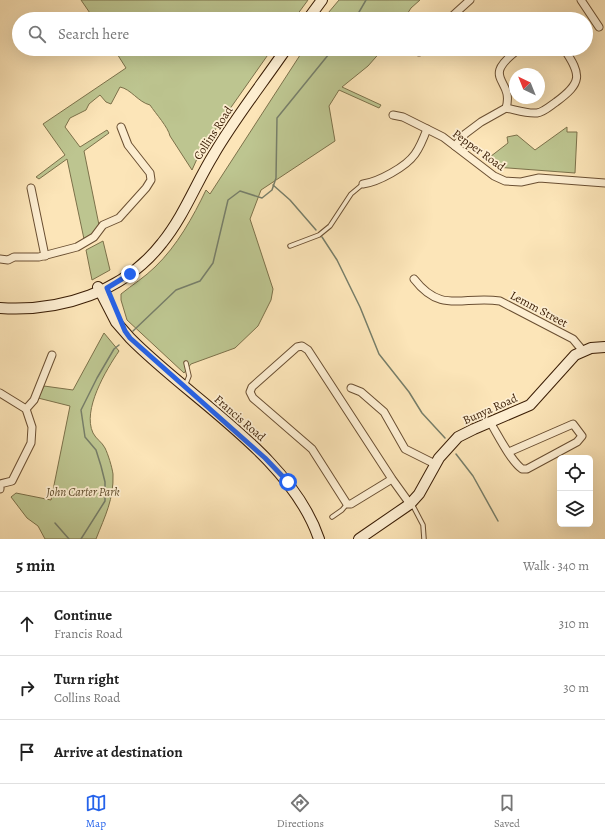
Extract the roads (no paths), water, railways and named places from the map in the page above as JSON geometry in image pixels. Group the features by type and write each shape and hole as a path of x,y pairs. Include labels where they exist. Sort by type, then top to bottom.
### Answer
{"street":[{"path":"313,12 322,0"},
{"path":"457,12 470,0"},
{"path":"585,1 591,12"},
{"path":"593,16 599,27"},
{"name":"Collins Road","path":"0,308 33,309 55,306 82,299 136,263 168,234 188,204 215,152 281,56"},
{"path":"506,108 508,101 507,94 499,79 499,73 503,62 510,56"},
{"path":"455,146 465,134 481,122 506,108 529,113 543,112 570,92 576,85 578,76 569,56"},
{"name":"Pepper Road","path":"393,115 403,117 427,129 455,146 494,176 505,181 521,182 539,178 605,183"},
{"path":"0,259 4,260 14,257 45,256 67,250 91,239 103,225 118,218 148,186 151,180 150,173 128,145 121,128"},
{"path":"363,184 374,183 414,155 427,129"},
{"path":"31,188 45,256"},
{"name":"Lemm Street","path":"414,279 428,294 446,302 488,299 500,301 573,339 583,351"},
{"name":"Collins Road","path":"0,302 30,303 52,301 102,287"},
{"name":"Francis Road","path":"102,287 116,322 135,343 265,458 288,482 309,515 319,539"},
{"path":"392,479 351,504 347,504 315,452 250,394 252,387 297,347 302,346 308,350 392,479 411,504"},
{"name":"Bunya Road","path":"359,539 411,504 419,494 435,464 447,448 458,438 490,422 530,405 567,363 583,351 591,348 605,347"},
{"path":"26,409 34,400 52,355"},
{"path":"351,388 361,392 384,412 405,449 435,464"},
{"path":"0,394 26,409 32,427 31,443 12,481 0,484 0,489"},
{"path":"490,422 509,452 519,467 522,469 527,469 577,442 582,436 573,424 542,439 509,452"}],"lane":[{"path":"290,246 319,235 330,226 351,194 363,184"},
{"path":"184,386 189,380 186,363"},
{"path":"332,517 342,510 347,504"},
{"path":"411,504 423,525 424,539"}],"waterway":[{"path":"359,12 366,0"},
{"path":"133,331 176,290 200,281 213,263 228,200 240,191 262,198 272,190 276,178 277,118 327,56"},
{"path":"273,185 290,200 316,230"},
{"path":"322,237 337,260 360,307 379,354 409,392 422,413 445,438"},
{"path":"81,539 105,501 105,482 101,466 96,450 85,437 81,410 97,378 114,349 119,345"},
{"path":"456,454 473,476 498,521"},
{"path":"55,523 69,539"}],"park label":[{"name":"John Carter Park","path":"83,492"}]}
